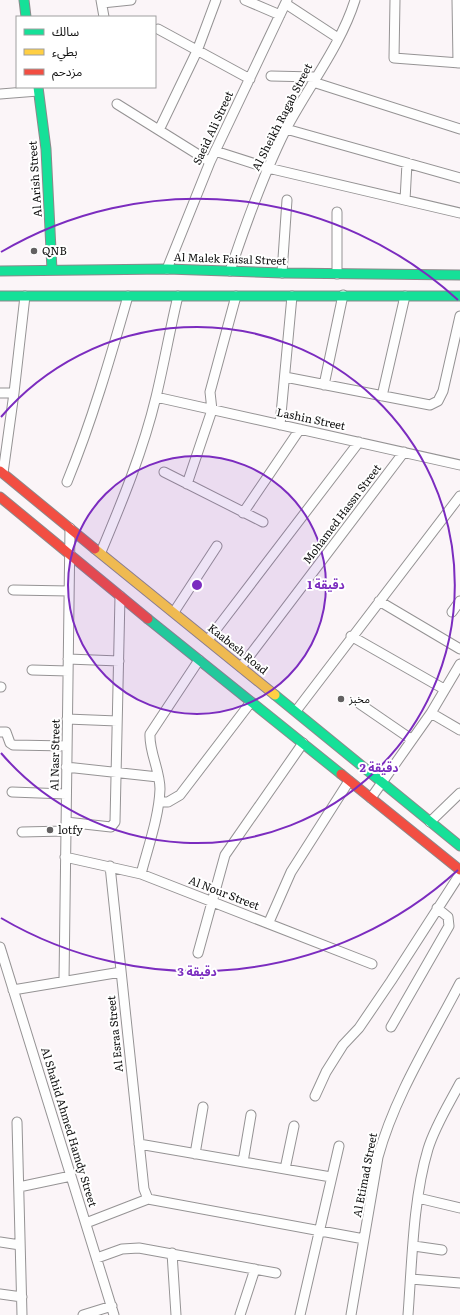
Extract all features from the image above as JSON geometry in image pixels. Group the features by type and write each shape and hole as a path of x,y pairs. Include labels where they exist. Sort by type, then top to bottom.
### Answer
{"street":[{"path":"24,0 26,16"},
{"path":"104,16 102,1 131,0"},
{"path":"159,130 197,51 216,0"},
{"path":"245,0 280,15"},
{"name":"Al Sheikh Ragab Street","path":"230,271 251,207 268,168 286,129 338,38 355,0"},
{"path":"395,0 394,56 396,59 459,63 457,0"},
{"path":"287,2 338,38"},
{"name":"Saeid Ali Street","path":"167,269 210,162 287,2"},
{"path":"158,28 197,51 250,78"},
{"path":"271,76 314,80 460,129"},
{"path":"0,94 38,89"},
{"name":"Al Arish Street","path":"38,89 47,164 52,270"},
{"path":"117,104 210,162"},
{"path":"286,129 460,178"},
{"path":"215,151 268,168 460,213"},
{"path":"405,200 407,163"},
{"path":"282,274 287,200"},
{"path":"337,212 338,274"},
{"name":"Al Malek Faisal Street","path":"0,271 167,269 282,274 460,275"},
{"path":"0,296 460,296"},
{"path":"1,472 14,393 25,296"},
{"path":"68,482 87,434 103,385 128,296"},
{"path":"101,552 129,483 156,397 178,296"},
{"path":"187,484 212,410 210,392 236,296"},
{"path":"280,425 292,296"},
{"path":"324,385 343,296"},
{"path":"382,396 405,296"},
{"path":"285,377 430,405 438,400 444,391 460,316"},
{"path":"0,393 14,393"},
{"name":"Lashin Street","path":"156,397 460,465"},
{"path":"243,513 300,429"},
{"path":"208,640 359,442"},
{"name":"Mohamed Hassn Street","path":"241,667 404,452"},
{"name":"Kaabesh Road","path":"1,472 460,846"},
{"path":"164,472 263,522"},
{"path":"296,711 351,636 460,496"},
{"path":"0,497 120,596 460,870"},
{"name":"Al Nasr Street","path":"64,982 70,528"},
{"path":"174,612 217,546"},
{"path":"13,590 69,591"},
{"path":"22,832 66,826 111,827 115,822 120,596"},
{"path":"379,601 460,649"},
{"path":"452,612 460,601"},
{"path":"351,636 444,689"},
{"path":"68,659 119,661"},
{"path":"141,874 159,802 160,787 150,743 150,734 199,660"},
{"path":"371,798 411,739 431,713 460,664"},
{"path":"32,670 68,671"},
{"path":"159,802 168,802 180,795 251,702"},
{"path":"360,704 411,739"},
{"path":"431,713 460,730"},
{"path":"67,719 117,721"},
{"path":"0,732 6,732 10,743 13,745 67,746"},
{"path":"198,953 225,855 303,743"},
{"path":"66,767 158,777"},
{"path":"269,922 291,872 349,781"},
{"path":"12,792 66,794"},
{"path":"430,822 460,793"},
{"name":"Al Nour Street","path":"65,857 141,874 269,922 372,964"},
{"name":"Al Esraa Street","path":"110,866 144,1189 148,1199"},
{"path":"315,1096 326,1072 343,1045 359,1028 460,874"},
{"path":"391,1027 449,926 448,917 437,908"},
{"name":"Al Shahid Ahmed Hamdy Street","path":"0,947 113,1311"},
{"path":"14,990 121,972"},
{"name":"Al Etimad Street","path":"351,1315 378,1157 385,1132 394,1110 460,983"},
{"path":"408,1315 418,1198 428,1148 434,1133 460,1083"},
{"path":"195,1154 203,1107"},
{"path":"243,1162 251,1115"},
{"path":"17,1122 22,1315"},
{"path":"285,1169 294,1126"},
{"path":"139,1144 331,1177"},
{"path":"300,1315 318,1231 339,1146"},
{"path":"19,1187 71,1176"},
{"path":"418,1198 460,1208"},
{"path":"86,1223 148,1199 364,1239"},
{"path":"0,1242 20,1245"},
{"path":"414,1246 442,1250"},
{"path":"97,1258 129,1248 172,1253 276,1273"},
{"path":"172,1253 176,1315"},
{"path":"240,1315 255,1269"},
{"path":"411,1279 460,1283"},
{"path":"0,1294 22,1297"},
{"path":"83,1315 113,1311"}],"traffic: fast":[{"path":"24,0 26,16"},
{"path":"38,88 46,149 52,270"},
{"path":"0,271 167,269 282,273 460,275"},
{"path":"0,296 460,296"},
{"path":"148,619 341,774"},
{"path":"275,695 460,846"}],"traffic: slow":[{"path":"95,549 275,695"}],"traffic: jam":[{"path":"0,471 95,549"},
{"path":"0,497 148,619"},
{"path":"341,774 460,870"}],"place":[{"name":"QNB","path":"34,251"},
{"name":"مخبز","path":"341,699"},
{"name":"lotfy","path":"50,830"}]}
